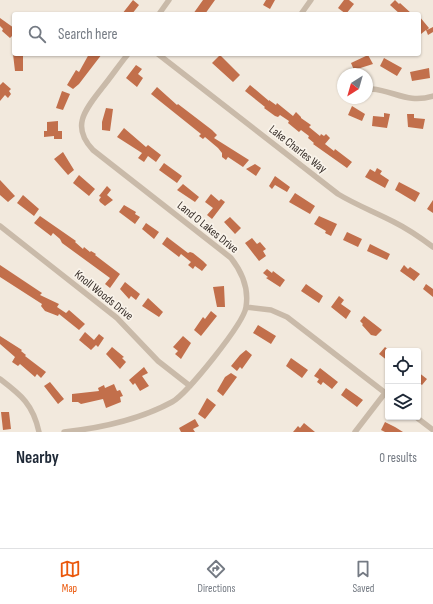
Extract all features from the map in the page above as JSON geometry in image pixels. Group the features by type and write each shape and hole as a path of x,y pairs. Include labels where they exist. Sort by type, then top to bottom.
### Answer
{"street":[{"path":"161,12 170,0"},
{"path":"302,12 311,0"},
{"name":"Land O Lakes Drive","path":"64,432 97,429 160,409 174,401 190,386 238,326 246,307 244,280 239,268 231,258 93,150 84,137 81,124 85,110 126,56"},
{"name":"Lake Charles Way","path":"161,56 338,194 358,206 394,222 417,235 433,247"},
{"path":"373,89 383,90 404,98 418,99 433,96"},
{"name":"Knoll Woods Drive","path":"0,226 117,318 158,361 190,386"},
{"path":"246,307 271,310 288,317 385,392"},
{"path":"0,379 28,403 34,412 39,432"},
{"path":"354,432 385,396"},
{"path":"420,420 433,430"}],"building":[{"path":"133,0 139,5 134,12 124,12"},
{"path":"203,0 215,0 206,12 194,12"},
{"path":"266,0 275,0 270,9 263,5"},
{"path":"344,0 349,0 354,4 348,12 343,12 338,8"},
{"path":"395,0 410,12 398,12 390,5"},
{"path":"0,18 12,27 12,36 10,38 2,31 3,29 0,26"},
{"path":"421,18 429,28 427,30 433,27 433,32 428,35 426,30 421,34"},
{"path":"13,56 23,56 23,71 15,71"},
{"path":"88,56 100,56 79,84 73,89 67,85 76,70 79,72"},
{"path":"219,56 221,56 240,75 233,82 212,63"},
{"path":"366,56 369,56 373,64 360,68 353,68 351,63"},
{"path":"384,58 402,68 397,76 380,66"},
{"path":"136,65 142,69 138,74 143,78 137,87 126,78"},
{"path":"429,68 430,78 412,81 410,72"},
{"path":"3,82 11,89 9,91 11,94 8,98 5,95 0,101 0,85"},
{"path":"250,85 269,101 276,105 277,103 293,116 296,112 301,118 311,125 309,127 320,136 321,134 324,136 326,134 330,138 325,144 334,151 335,149 352,162 347,168 313,144 314,143 308,138 309,136 301,130 299,132 288,123 289,121 280,115 278,117 275,116 264,108 265,107 245,91"},
{"path":"157,87 177,105 178,104 212,130 217,135 214,138 249,160 243,167 228,157 226,160 222,157 222,153 218,148 205,137 203,139 199,136 201,134 151,94"},
{"path":"62,91 70,94 63,110 56,108"},
{"path":"352,106 365,114 362,121 348,115"},
{"path":"106,108 113,109 110,131 102,130 102,122"},
{"path":"384,113 390,114 387,128 372,126 373,116 384,117"},
{"path":"407,114 414,114 414,118 425,119 423,129 408,127"},
{"path":"58,121 58,131 62,131 62,139 54,139 54,136 44,137 44,131 47,131 47,122"},
{"path":"124,128 146,147 148,145 161,155 156,162 148,156 144,162 138,158 142,153 117,137"},
{"path":"63,152 74,170 68,175 54,159"},
{"path":"164,163 182,176 177,183 159,170"},
{"path":"255,164 261,168 256,176 246,169"},
{"path":"377,168 382,171 380,174 389,180 385,188 365,177 370,169 375,172"},
{"path":"79,175 95,189 89,196 73,183"},
{"path":"275,176 290,187 287,192 275,185 272,189 269,186"},
{"path":"0,180 15,196 8,202 0,195"},
{"path":"399,182 420,193 415,202 395,190"},
{"path":"183,184 199,197 195,202 177,190"},
{"path":"107,186 111,190 107,195 113,200 105,206 100,202 99,200 101,197 99,196"},
{"path":"295,193 315,206 310,214 289,202"},
{"path":"211,194 219,201 221,199 225,202 212,219 207,215 213,208 205,202"},
{"path":"23,195 39,209 34,216 17,203"},
{"path":"433,200 433,213 427,209"},
{"path":"124,205 136,212 135,214 140,217 135,224 119,212"},
{"path":"40,216 76,241 75,242 83,249 84,247 90,252 91,251 96,254 95,255 120,274 110,288 105,284 110,278 62,243 53,233 51,236 34,223"},
{"path":"319,216 337,224 331,236 325,233 326,231 314,224"},
{"path":"230,217 241,228 235,234 224,222"},
{"path":"146,223 159,232 154,239 142,229"},
{"path":"347,232 362,239 358,247 343,240"},
{"path":"167,237 188,253 193,253 207,265 202,271 195,266 193,269 188,265 191,262 181,254 179,257 162,244"},
{"path":"252,238 257,244 260,242 266,249 263,251 266,256 259,261 245,243"},
{"path":"370,244 390,254 387,260 367,251"},
{"path":"0,265 42,293 40,295 59,304 57,307 66,313 69,310 85,324 79,330 59,314 58,316 45,311 41,306 42,304 0,277"},
{"path":"404,265 408,269 410,267 420,274 414,281 400,271"},
{"path":"267,269 272,273 273,271 285,280 280,287 266,278 268,277 263,273"},
{"path":"125,282 140,294 136,300 131,296 129,299 120,289"},
{"path":"306,284 323,296 319,303 301,291"},
{"path":"426,284 433,289 433,297 423,289"},
{"path":"224,286 225,307 217,307 213,287"},
{"path":"339,296 344,300 341,304 351,311 346,319 331,307"},
{"path":"148,298 163,312 159,317 142,306"},
{"path":"211,311 217,316 201,336 194,330 203,317 205,319"},
{"path":"364,316 382,330 376,336 371,335 362,325 363,324 360,321"},
{"path":"258,325 276,336 271,344 253,333"},
{"path":"85,332 94,340 99,334 104,338 98,347 96,345 91,350 79,340"},
{"path":"0,336 22,350 21,351 26,355 25,356 46,372 41,378 37,374 35,377 20,364 18,366 12,362 15,357 0,344"},
{"path":"183,336 191,343 181,359 175,354 178,351 173,347"},
{"path":"112,347 124,357 122,358 126,362 120,369 106,354"},
{"path":"385,347 386,348 385,348 385,359 379,354"},
{"path":"246,350 252,355 242,369 240,367 237,371 231,366"},
{"path":"291,358 308,370 302,378 286,366"},
{"path":"144,367 148,373 142,376 149,386 140,391 135,383 133,385 129,380"},
{"path":"320,368 338,382 332,389 323,382 321,385 317,382 319,379 314,376"},
{"path":"231,373 237,377 223,396 217,391 225,377"},
{"path":"421,374 427,379 422,385 421,384"},
{"path":"50,382 64,399 58,404 44,386"},
{"path":"114,384 117,391 120,390 123,396 120,397 121,402 106,408 103,399 81,404 78,402 72,402 72,394 99,391 98,388 104,385 105,388"},
{"path":"346,388 363,400 357,407 341,395"},
{"path":"207,398 216,405 205,419 198,414"},
{"path":"1,412 9,412 11,429 3,430"},
{"path":"195,419 199,426 193,429 195,432 181,432 179,428"},
{"path":"385,422 403,432 385,432 381,430"},
{"path":"304,423 315,432 293,432 298,426 300,428"}]}
